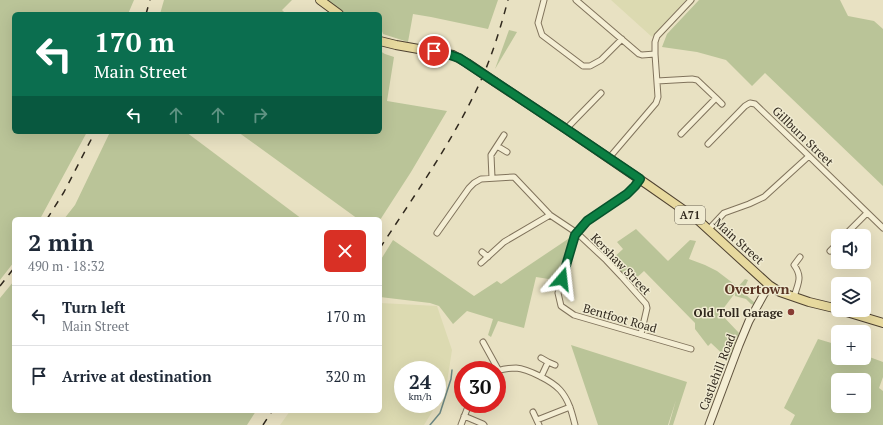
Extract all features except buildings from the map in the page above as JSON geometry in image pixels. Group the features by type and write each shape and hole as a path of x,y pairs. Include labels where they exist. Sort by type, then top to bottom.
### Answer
{"main road":[{"path":"320,0 336,12"},
{"name":"Main Street","path":"382,42 447,54 459,58 640,179 698,220 769,285 780,292 831,308"},
{"name":"Castlehill Road","path":"711,424 749,321 769,285"},
{"name":"Main Street","path":"865,317 883,322"}],"street":[{"path":"544,0 538,23 542,35 583,66 590,66 601,60 622,39"},
{"path":"576,0 639,54 655,54"},
{"path":"608,158 656,102 658,97 655,54 655,42 657,36 691,0"},
{"path":"657,81 697,80 722,104"},
{"path":"566,129 601,93"},
{"path":"681,134 716,98"},
{"name":"Gillburn Street","path":"708,144 744,106 750,103 755,104 883,228"},
{"path":"492,178 491,155 504,135"},
{"path":"497,146 507,152"},
{"path":"709,229 724,213 764,197 809,156"},
{"path":"437,233 474,183 481,179 514,177 550,215 577,233"},
{"name":"Bentfoot Road","path":"640,179 627,194 587,221 575,235 558,293 561,306 574,315 691,349"},
{"path":"851,229 868,213"},
{"path":"481,263 504,242 550,215"},
{"name":"Kershaw Street","path":"577,233 622,277 646,304 647,308 640,334"},
{"path":"482,252 488,257"},
{"path":"794,296 800,277 799,271 794,265 800,257"},
{"path":"483,342 493,361"},
{"path":"541,358 555,365"},
{"path":"541,377 548,362"},
{"path":"506,369 517,368 527,371 553,383 561,391 570,407 575,425"},
{"path":"533,412 538,423 570,407"},
{"path":"461,425 465,413"},
{"path":"464,416 484,425"}],"shaded area":[{"path":"611,0 686,0 652,37"},
{"path":"382,303 437,306 452,350 446,389 446,361 394,361 394,413 431,413 424,425 280,425 289,413 382,413"}],"green space":[{"path":"0,0 134,0 129,12 12,12 12,134 86,134 41,217 12,217 12,265 0,280"},
{"path":"164,0 292,0 282,10 284,12 161,12"},
{"path":"327,0 498,0 488,29 413,14 408,42 383,34 382,12 343,12"},
{"path":"699,0 840,0 848,16 874,21 883,29 883,186 765,73 752,86 726,60 697,52 662,47 667,34"},
{"path":"509,30 517,32 495,69"},
{"path":"382,52 394,57 387,101 447,111 411,172 382,217 355,217 241,134 382,134"},
{"path":"109,134 189,134 299,217 66,217 75,205"},
{"path":"636,229 668,261 690,240 696,241 689,259 717,271 738,287 745,279 748,280 743,291 755,303 754,305 746,299 735,296 735,293 720,313 739,333 729,360 711,343 708,346 695,329 695,323 644,271 631,283 610,261 623,249 617,242"},
{"path":"571,237 555,280 536,277 524,328 498,321 491,337 488,335 493,319 467,311 453,324 439,306 430,303 382,297 382,258 393,240 474,296 497,281 501,284"},
{"path":"12,283 12,413 255,413 247,425 0,425 0,298"},
{"path":"818,339 831,343 831,365 871,365 871,358 883,362 883,377 879,388 883,391 883,425 790,425 795,415 784,408"},
{"path":"571,345 687,382 673,425 669,425 676,400 668,425 598,425"}],"waterway":[{"path":"430,425 440,413 451,379 452,370"}],"railway":[{"path":"147,12 150,0"},
{"path":"382,245 460,122 490,59 508,0"},
{"path":"48,217 64,192 94,134"},
{"path":"0,286 12,271"},
{"path":"263,425 271,413"}],"place":[{"name":"Old Toll Garage","path":"791,312"}],"district":[{"name":"Overtown","path":"757,288"}],"route":[{"path":"434,51 459,58 640,179 627,194 587,221 575,235 562,279"}]}
